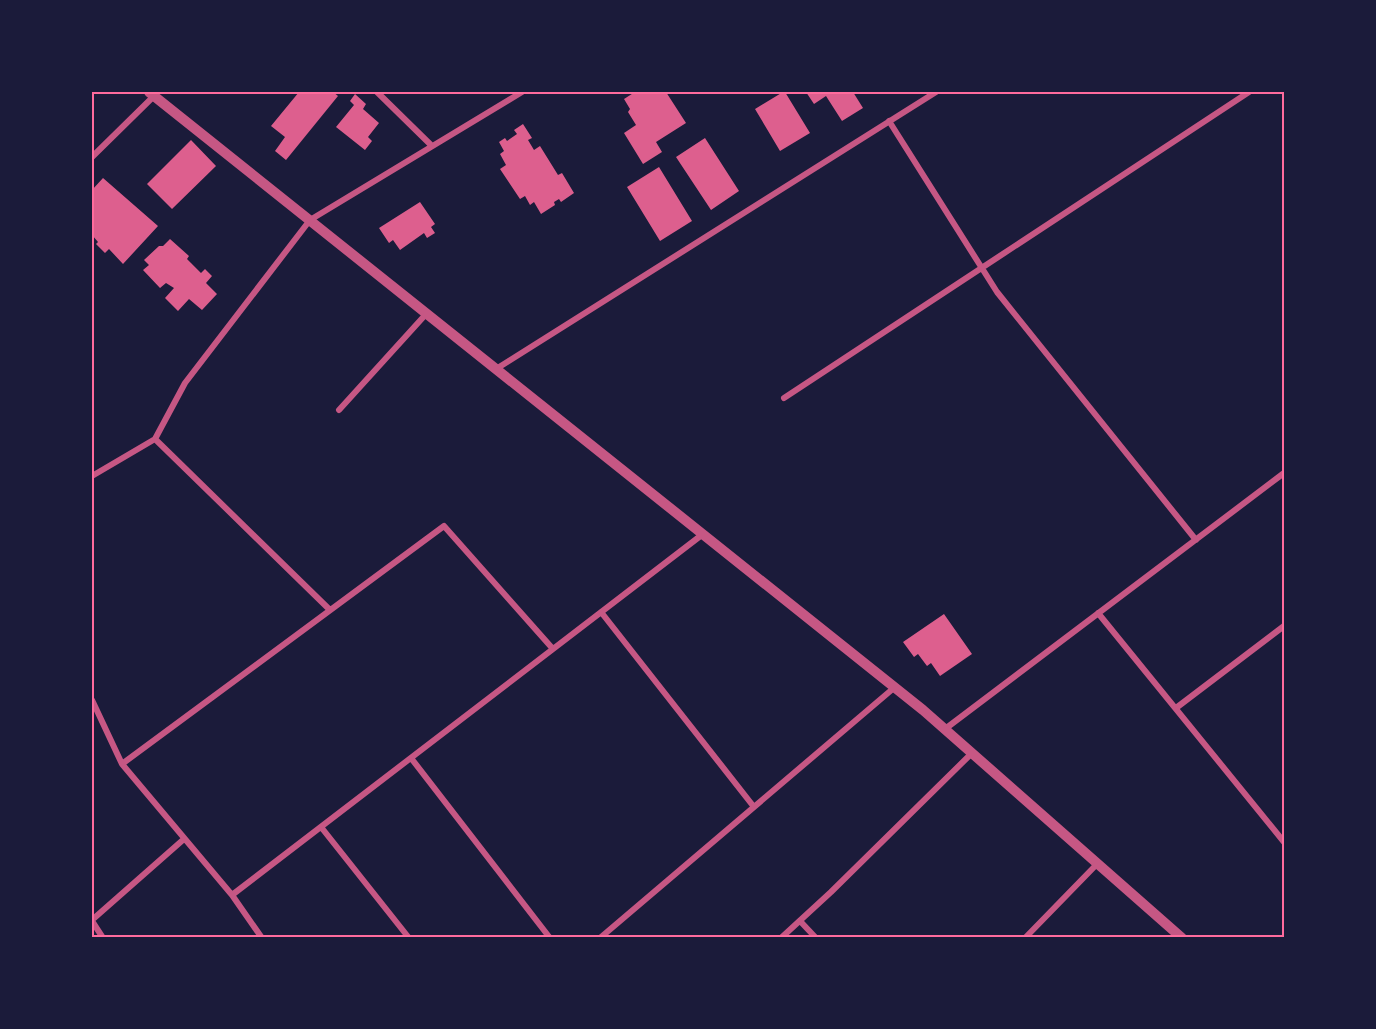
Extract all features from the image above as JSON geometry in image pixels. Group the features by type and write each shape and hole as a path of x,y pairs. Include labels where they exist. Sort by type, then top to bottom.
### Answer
{"street":[{"path":"377,92 432,146"},
{"path":"92,476 155,439 185,383 310,220 522,92"},
{"path":"496,369 936,92"},
{"path":"784,398 1249,92"},
{"path":"92,157 152,94 896,687 1182,938"},
{"path":"889,121 997,292 1196,540"},
{"path":"339,410 427,313"},
{"path":"155,439 330,610"},
{"path":"945,729 1284,473"},
{"path":"122,764 444,526 553,649"},
{"path":"232,896 703,534"},
{"path":"601,612 754,807"},
{"path":"1098,613 1284,842"},
{"path":"1176,708 1284,626"},
{"path":"600,938 896,687"},
{"path":"92,700 122,764 232,896 262,938"},
{"path":"92,718 98,714"},
{"path":"781,938 972,753"},
{"path":"411,758 550,938"},
{"path":"321,827 409,938"},
{"path":"103,938 92,920 184,839"},
{"path":"1024,938 1098,864"},
{"path":"800,921 816,938"}],"building":[{"path":"299,92 333,92 338,96 286,160 275,151 285,137 271,126"},
{"path":"635,92 666,92 686,123 656,142 662,152 643,164 624,133 636,125 628,112 630,109 624,99"},
{"path":"783,92 810,133 780,151 755,109"},
{"path":"806,92 853,92 863,108 842,121 826,96 814,104"},
{"path":"355,94 366,104 363,109 379,123 368,137 372,141 365,150 336,127 354,105 350,101"},
{"path":"523,124 532,138 528,140 534,150 540,146 558,175 562,173 574,193 561,202 559,199 554,202 555,205 541,214 534,202 530,205 525,196 520,199 500,169 506,165 500,154 504,151 499,142 505,138 507,141 517,134 514,130"},
{"path":"705,138 739,191 711,210 676,157"},
{"path":"191,140 216,166 172,209 147,184"},
{"path":"659,167 692,221 660,241 627,187"},
{"path":"103,178 158,226 123,264 109,249 105,253 96,244 98,242 92,235 92,190"},
{"path":"420,202 435,224 431,227 435,233 427,238 424,233 400,250 393,240 389,243 379,228"},
{"path":"170,239 189,256 187,259 201,273 205,269 212,276 206,283 217,294 202,310 189,299 178,311 165,298 174,288 166,283 160,288 143,270 149,265 144,260"},
{"path":"944,614 972,654 940,676 931,663 927,666 918,654 914,657 903,642"}]}
